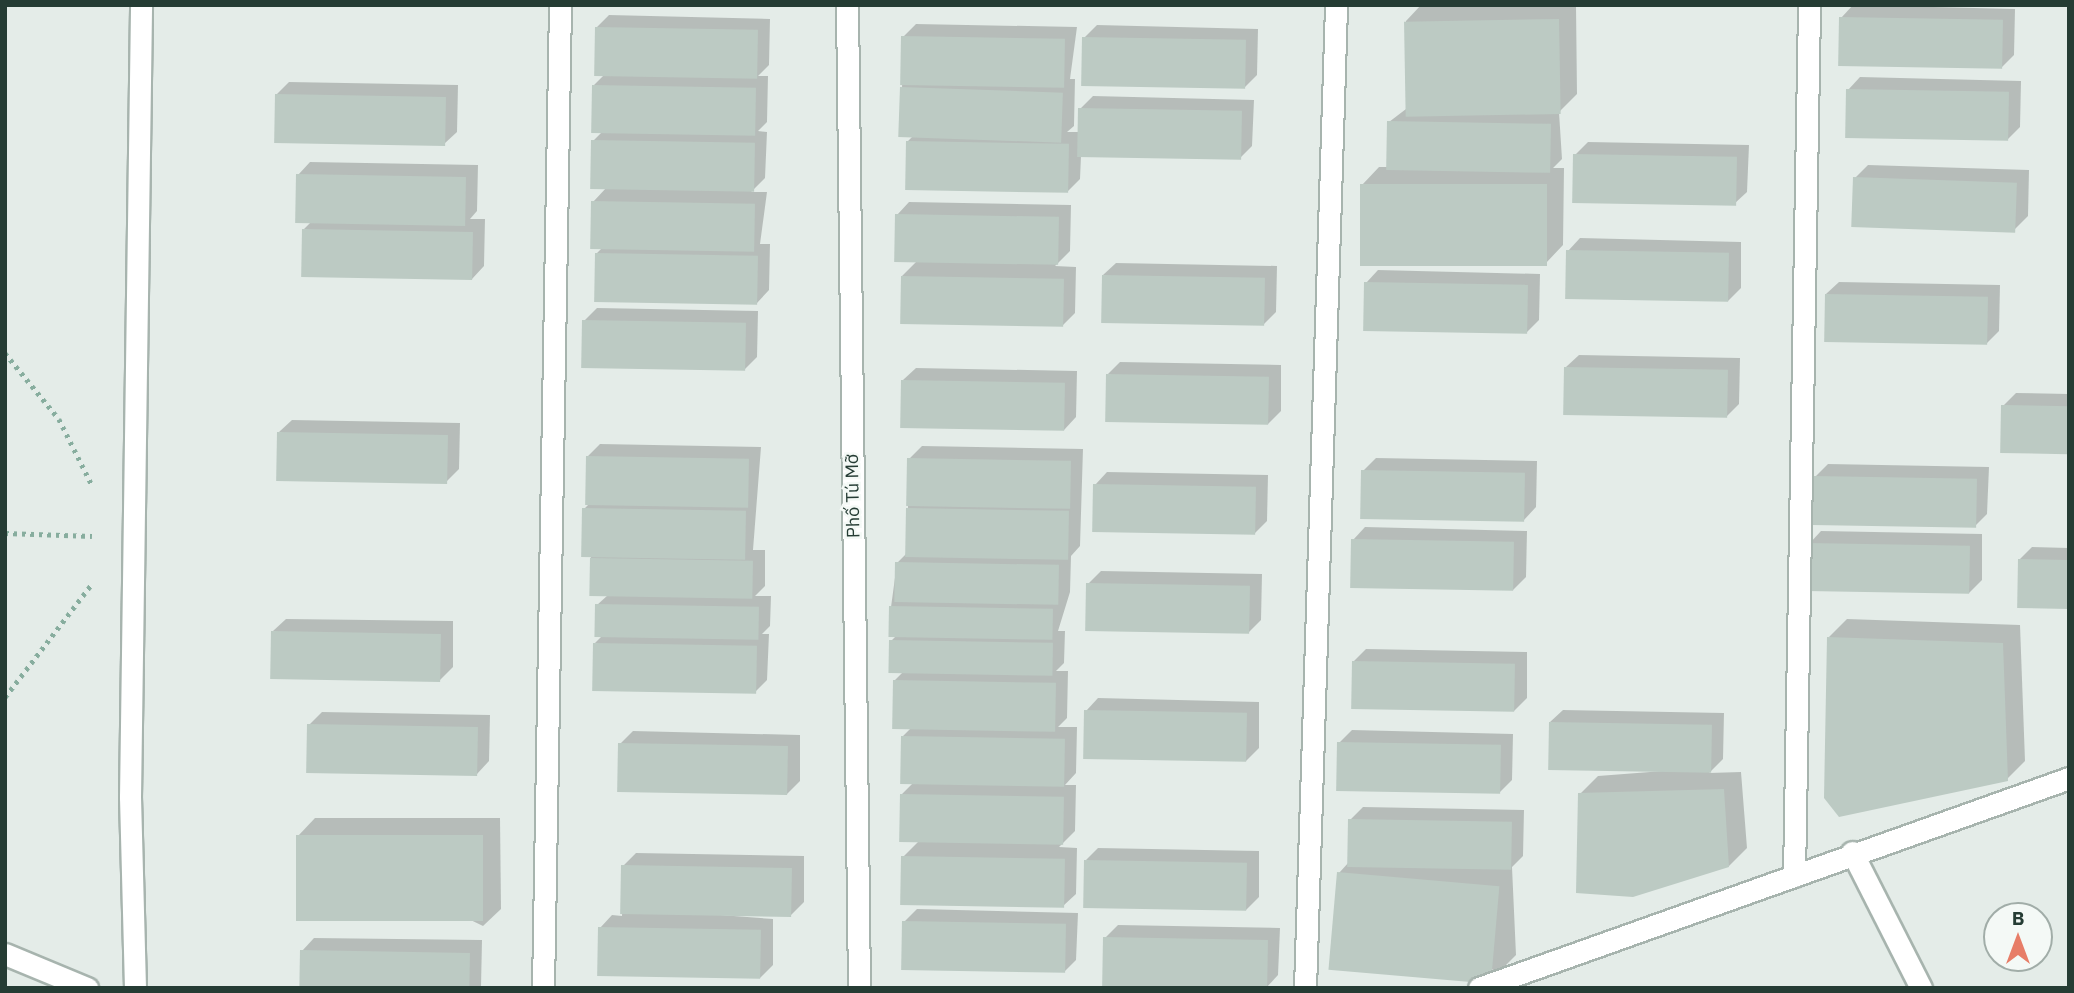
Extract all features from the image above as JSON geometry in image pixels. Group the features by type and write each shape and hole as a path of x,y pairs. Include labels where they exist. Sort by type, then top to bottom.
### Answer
{"street":[{"path":"135,988 130,797 141,5"},
{"path":"543,988 560,5"},
{"name":"Phố Tú Mỡ","path":"847,5 859,988"},
{"path":"1305,988 1336,5"},
{"path":"1794,876 1809,5"},
{"path":"1479,988 1794,876 1852,852 2069,778"},
{"path":"1852,852 1921,988"},
{"path":"5,954 87,988"}],"path":[{"path":"5,353 59,419 93,487"},
{"path":"5,533 92,536"},
{"path":"5,697 91,585"}],"building":[{"path":"1839,17 2003,20 2002,69 1838,66"},
{"path":"1559,19 1561,114 1406,117 1404,22"},
{"path":"595,27 758,30 757,79 594,76"},
{"path":"901,36 1065,39 1064,88 900,85"},
{"path":"1082,37 1246,40 1245,89 1081,86"},
{"path":"592,85 756,88 755,136 591,133"},
{"path":"900,87 1063,93 1061,143 898,137"},
{"path":"1846,89 2009,92 2008,141 1845,138"},
{"path":"275,94 446,97 445,146 274,143"},
{"path":"1078,108 1242,111 1241,160 1077,157"},
{"path":"1387,121 1551,124 1550,173 1386,170"},
{"path":"591,140 755,143 754,192 590,189"},
{"path":"906,141 1069,144 1068,193 905,190"},
{"path":"1573,154 1737,157 1736,206 1572,203"},
{"path":"296,174 466,177 465,226 295,223"},
{"path":"1853,177 2017,183 2015,233 1851,227"},
{"path":"1360,184 1547,184 1547,266 1360,266"},
{"path":"591,201 755,204 754,252 590,249"},
{"path":"895,214 1059,217 1058,265 894,262"},
{"path":"302,229 473,232 472,280 301,277"},
{"path":"1566,250 1729,253 1728,302 1565,299"},
{"path":"595,253 758,256 757,305 594,302"},
{"path":"1102,275 1265,278 1264,326 1101,323"},
{"path":"901,276 1064,279 1063,327 900,324"},
{"path":"1364,282 1528,285 1527,334 1363,331"},
{"path":"1825,294 1988,297 1987,345 1824,342"},
{"path":"582,320 746,323 745,371 581,368"},
{"path":"1564,367 1728,370 1727,418 1563,415"},
{"path":"1106,374 1269,377 1268,425 1105,422"},
{"path":"901,380 1065,383 1064,431 900,428"},
{"path":"2001,405 2069,406 2068,454 2000,453"},
{"path":"277,432 448,435 447,484 276,481"},
{"path":"586,456 749,459 748,508 585,505"},
{"path":"907,458 1071,461 1070,509 906,506"},
{"path":"1361,470 1525,473 1524,522 1360,519"},
{"path":"1813,476 1977,479 1976,528 1812,525"},
{"path":"1093,484 1256,487 1255,535 1092,532"},
{"path":"582,508 746,511 745,560 581,557"},
{"path":"906,508 1069,511 1068,560 905,557"},
{"path":"1351,539 1514,542 1513,591 1350,588"},
{"path":"1807,543 1970,546 1969,594 1806,591"},
{"path":"590,558 753,561 752,599 589,596"},
{"path":"2018,559 2069,560 2068,609 2017,608"},
{"path":"895,562 1059,565 1058,605 894,602"},
{"path":"1086,583 1250,586 1249,634 1085,631"},
{"path":"595,604 759,607 758,640 594,637"},
{"path":"889,606 1053,609 1052,640 888,637"},
{"path":"271,631 441,634 440,682 270,679"},
{"path":"1827,637 2003,643 2008,781 1839,817 1824,798"},
{"path":"889,640 1053,643 1052,676 888,673"},
{"path":"593,643 757,646 756,694 592,691"},
{"path":"1352,661 1515,664 1514,712 1351,709"},
{"path":"893,680 1056,683 1055,732 892,729"},
{"path":"1084,710 1247,713 1246,762 1083,759"},
{"path":"1549,722 1712,725 1711,773 1548,770"},
{"path":"307,724 478,727 477,776 306,773"},
{"path":"901,736 1065,739 1064,787 900,784"},
{"path":"1337,742 1501,745 1500,794 1336,791"},
{"path":"618,743 788,746 787,795 617,792"},
{"path":"1724,789 1729,867 1633,897 1576,893 1578,793"},
{"path":"900,794 1064,797 1063,845 899,842"},
{"path":"1348,819 1512,822 1511,870 1347,867"},
{"path":"296,835 483,835 483,921 296,921"},
{"path":"901,856 1065,859 1064,908 900,905"},
{"path":"1084,860 1247,863 1246,911 1083,908"},
{"path":"621,865 792,868 791,917 620,914"},
{"path":"1337,872 1499,886 1491,984 1328,970"},
{"path":"902,921 1066,924 1065,973 901,970"},
{"path":"598,927 761,930 760,979 597,976"},
{"path":"1103,937 1268,940 1267,988 1102,986"},
{"path":"300,950 470,953 469,988 299,988"}]}
